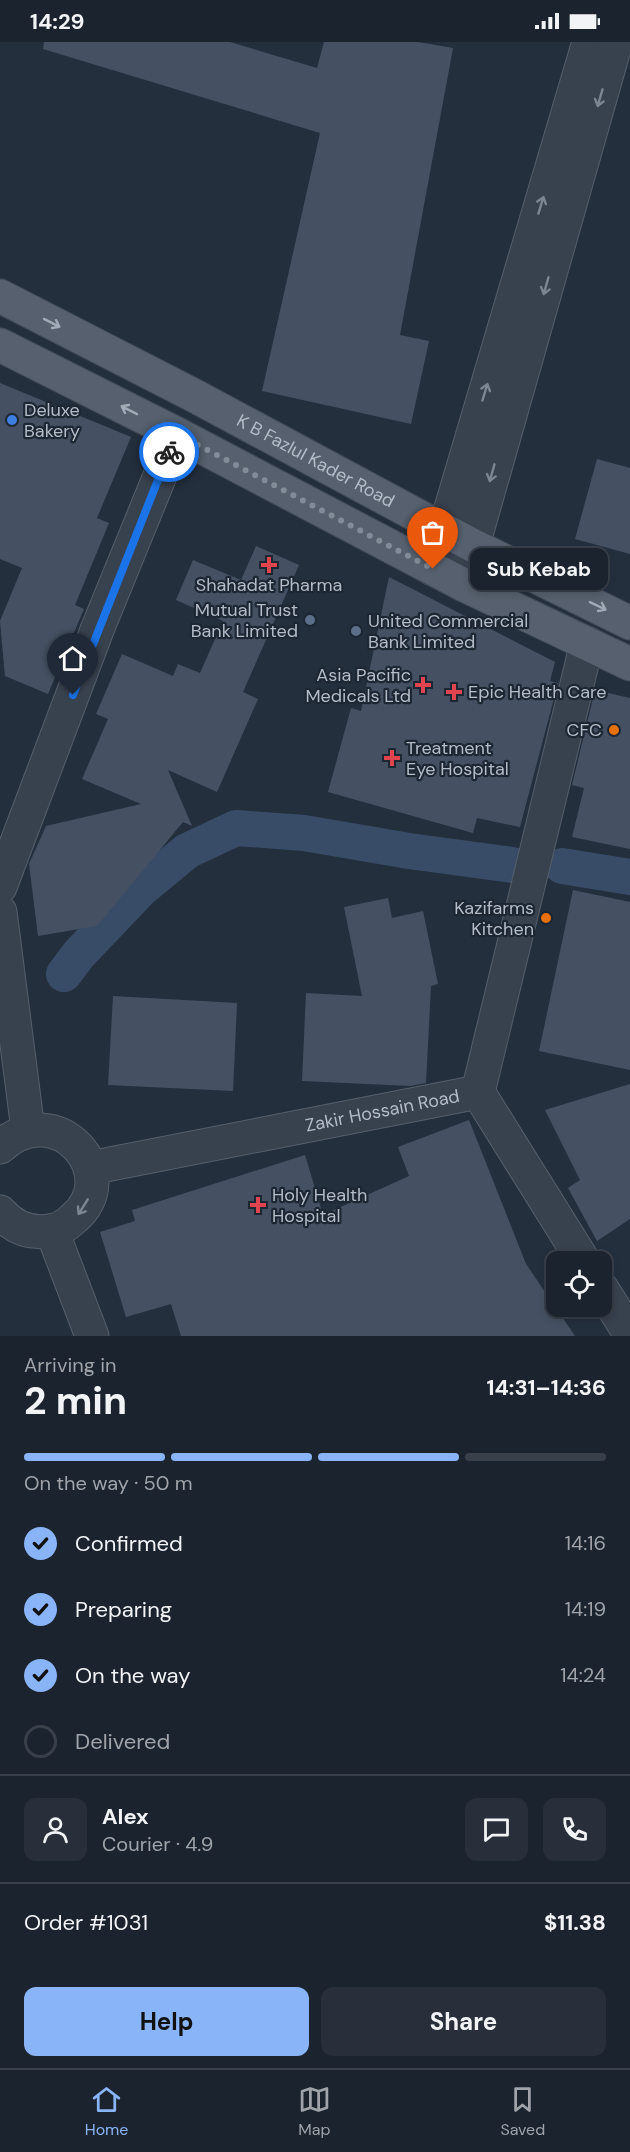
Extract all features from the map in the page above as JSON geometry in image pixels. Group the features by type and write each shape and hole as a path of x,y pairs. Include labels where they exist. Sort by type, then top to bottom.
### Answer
{"main road":[{"name":"K B Fazlul Kader Road","path":"0,296 195,396 458,537 630,623"},
{"path":"0,345 177,434 462,584 630,664"}],"street":[{"path":"462,584 458,537 589,42"},
{"path":"433,569 458,537 616,42"},
{"path":"0,887 97,630 177,434"},
{"path":"478,1092 587,644"},
{"path":"0,912 28,1130"},
{"name":"Zakir Hossain Road","path":"90,1168 478,1092 577,1251"},
{"path":"0,1147 12,1137 28,1130 43,1129 59,1133 73,1141 84,1153 90,1168 92,1184 88,1200 79,1214 67,1224 52,1231 36,1232 20,1228 0,1212"},
{"path":"52,1231 92,1336"},
{"path":"612,1305 630,1334"}],"building":[{"path":"44,42 230,42 317,68 324,42 418,42 453,48 400,335 429,341 411,424 262,391 320,133 43,49"},
{"path":"0,383 131,437 97,518 109,523 75,605 84,609 48,694 5,676 0,621 22,568 0,559"},
{"path":"597,459 630,468 630,554 575,539"},
{"path":"256,546 299,565 243,692 258,699 217,792 168,770 192,826 183,822 97,926 38,936 29,864 46,826 141,804 82,779 108,719 96,714 122,654 173,676 178,664 200,673 223,621 176,600 193,560 241,580"},
{"path":"389,577 555,662 550,681 558,683 520,827 477,818 473,833 328,792 351,708 361,711"},
{"path":"595,690 630,698 630,849 572,837 584,788 572,785"},
{"path":"573,890 630,902 630,1070 539,1051"},
{"path":"388,898 392,918 423,911 438,984 431,986 426,1083 410,1086 302,1081 306,993 362,996 344,907"},
{"path":"113,996 237,1003 233,1091 108,1085"},
{"path":"630,1084 630,1219 597,1241 568,1188 580,1180 545,1110"},
{"path":"469,1120 526,1264 546,1293 546,1317 562,1317 575,1336 181,1336 171,1304 126,1317 100,1232 135,1221 132,1210 305,1155 323,1215 409,1176 398,1147"}],"waterway":[{"path":"64,974 79,954 141,889 187,851 236,828 304,833 409,851 512,865"},
{"path":"562,866 630,877"}],"way so far":[{"path":"169,452 177,434 433,569"}],"place":[{"name":"Deluxe Bakery","path":"12,420"},
{"name":"Shahadat Pharma","path":"269,565"},
{"name":"Sub Kebab","path":"433,569"},
{"name":"Mutual Trust Bank Limited","path":"310,620"},
{"name":"United Commercial Bank Limited","path":"356,631"},
{"name":"Asia Pacific Medicals Ltd","path":"423,685"},
{"name":"Epic Health Care","path":"454,692"},
{"name":"CFC","path":"614,730"},
{"name":"Treatment Eye Hospital","path":"392,758"},
{"name":"Kazifarms Kitchen","path":"546,918"},
{"name":"Holy Health Hospital","path":"258,1205"}],"route":[{"path":"73,695 169,452"}]}
